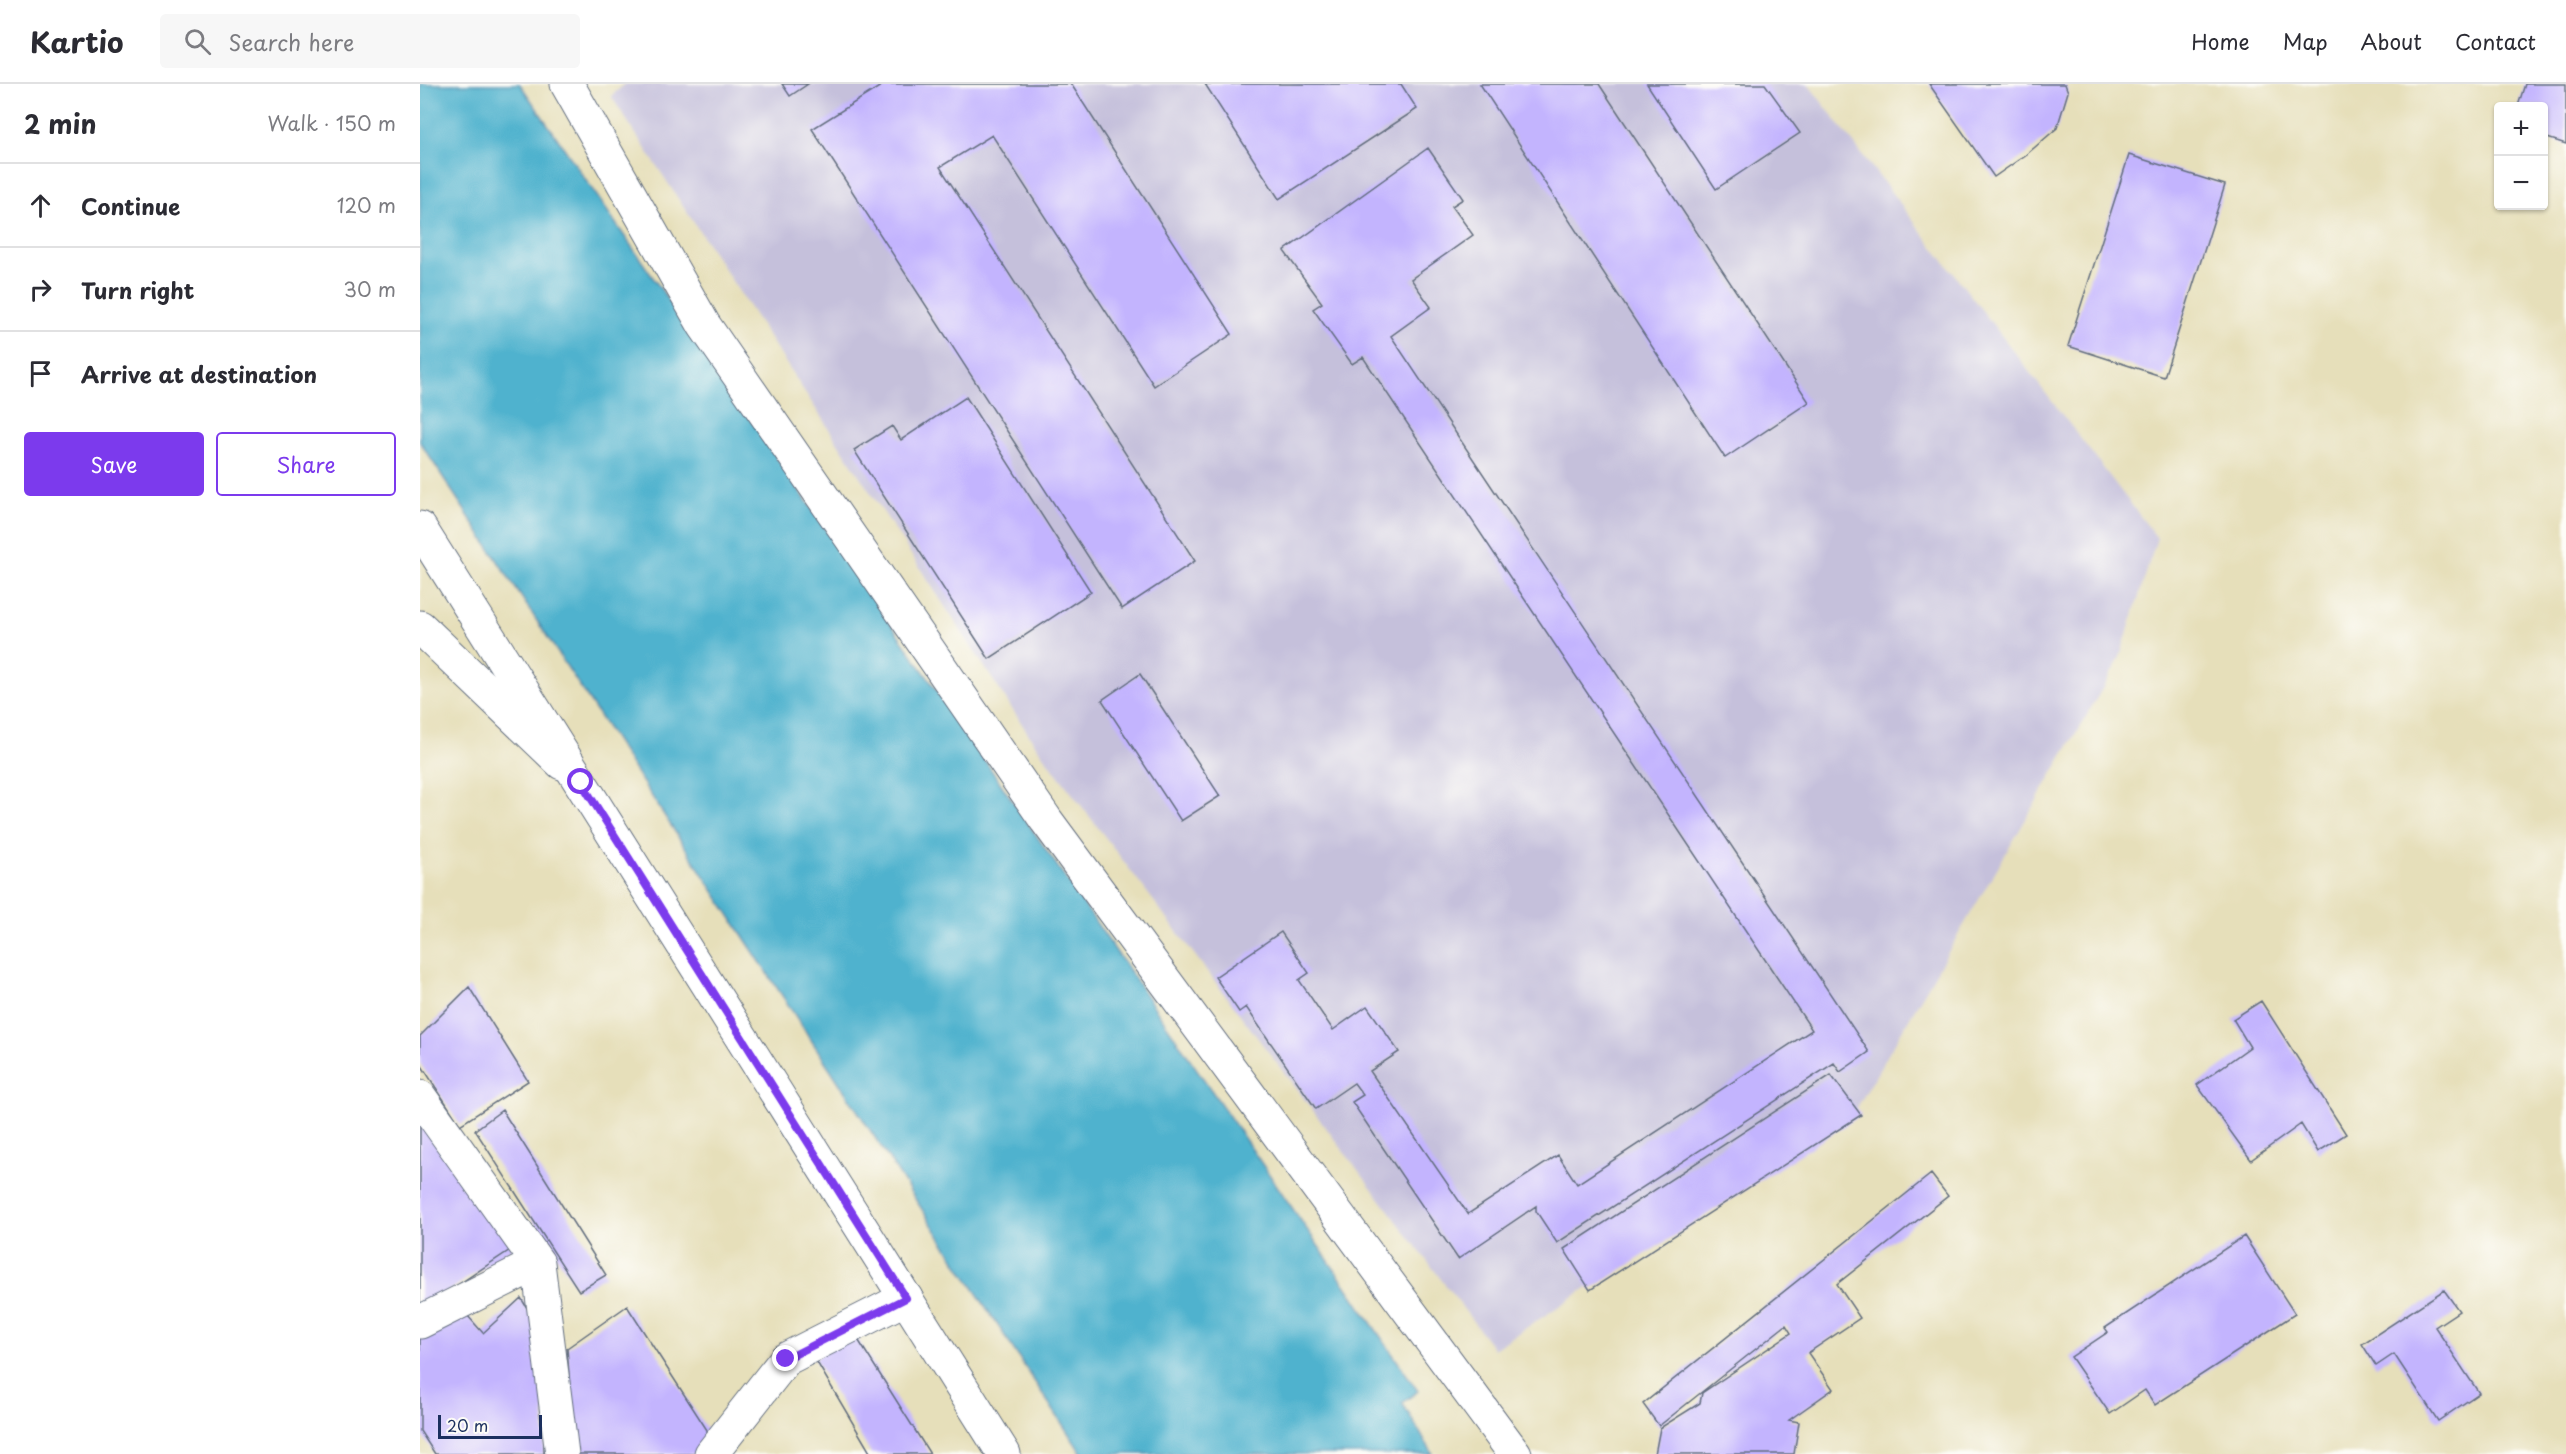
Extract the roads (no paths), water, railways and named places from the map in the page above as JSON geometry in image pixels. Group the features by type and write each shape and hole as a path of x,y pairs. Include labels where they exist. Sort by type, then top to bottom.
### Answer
{"street":[{"path":"567,84 704,325 1032,801 1515,1454"},
{"path":"420,528 1004,1454"},
{"path":"420,627 581,782"},
{"path":"420,1097 538,1263 562,1454"},
{"path":"420,1322 538,1263"},
{"path":"711,1454 786,1359 906,1298"}],"water":[{"path":"420,84 520,84 1418,1391 1402,1403 1433,1454 1082,1454 420,442"}]}
